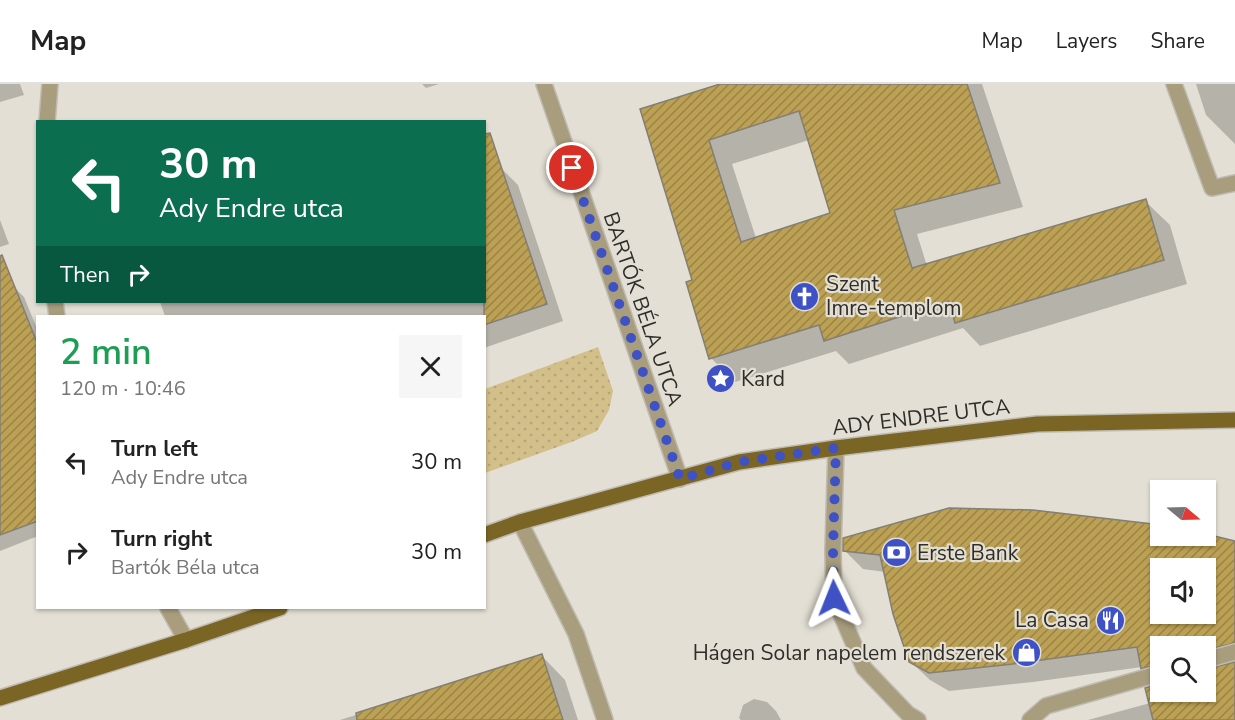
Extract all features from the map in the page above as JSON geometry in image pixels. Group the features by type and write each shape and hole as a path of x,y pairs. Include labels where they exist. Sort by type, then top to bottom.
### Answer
{"main road":[{"name":"ADY ENDRE UTCA","path":"486,534 520,522 739,462 1037,424 1234,420"},
{"path":"0,698 277,609"}],"street":[{"path":"47,120 50,84"},
{"name":"BARTÓK BÉLA UTCA","path":"544,84 680,479"},
{"path":"1174,84 1212,188 1235,183"},
{"path":"836,448 834,598 864,668 908,714 918,720"},
{"path":"520,522 576,634 605,720"},
{"path":"169,609 186,640"},
{"path":"1216,657 1235,652"},
{"path":"1030,720 1046,706 1150,676"}],"shaded area":[{"path":"598,347 613,391 609,410 597,431 486,473 486,389"}],"building":[{"path":"720,84 967,84 1000,183 894,210 912,268 1146,199 1164,260 955,323 949,301 824,341 819,325 709,359 686,282 692,280 640,109","holes":["799,111 830,213 741,242 709,140"]},
{"path":"490,133 547,304 486,324 484,303 486,303 486,134"},
{"path":"2,255 36,340 36,522 0,535 0,256"},
{"path":"949,508 1033,510 1150,524 1150,546 1216,546 1216,536 1235,541 1235,643 1216,648 1216,636 1150,636 1150,667 1141,669 1137,647 929,673 909,662 893,614 880,555 843,551 843,538"},
{"path":"542,654 563,720 357,720 356,713"},
{"path":"1235,662 1235,720 1153,720 1145,688 1150,686 1150,702 1216,702 1216,667"}],"place":[{"name":"Szent Imre-templom","path":"805,296"},
{"name":"Kard","path":"720,379"},
{"name":"Erste Bank","path":"896,553"},
{"name":"La Casa","path":"1110,620"},
{"name":"Hágen Solar napelem rendszerek","path":"1026,653"}],"route":[{"path":"572,168 680,479 739,462 836,448 834,598"}]}
